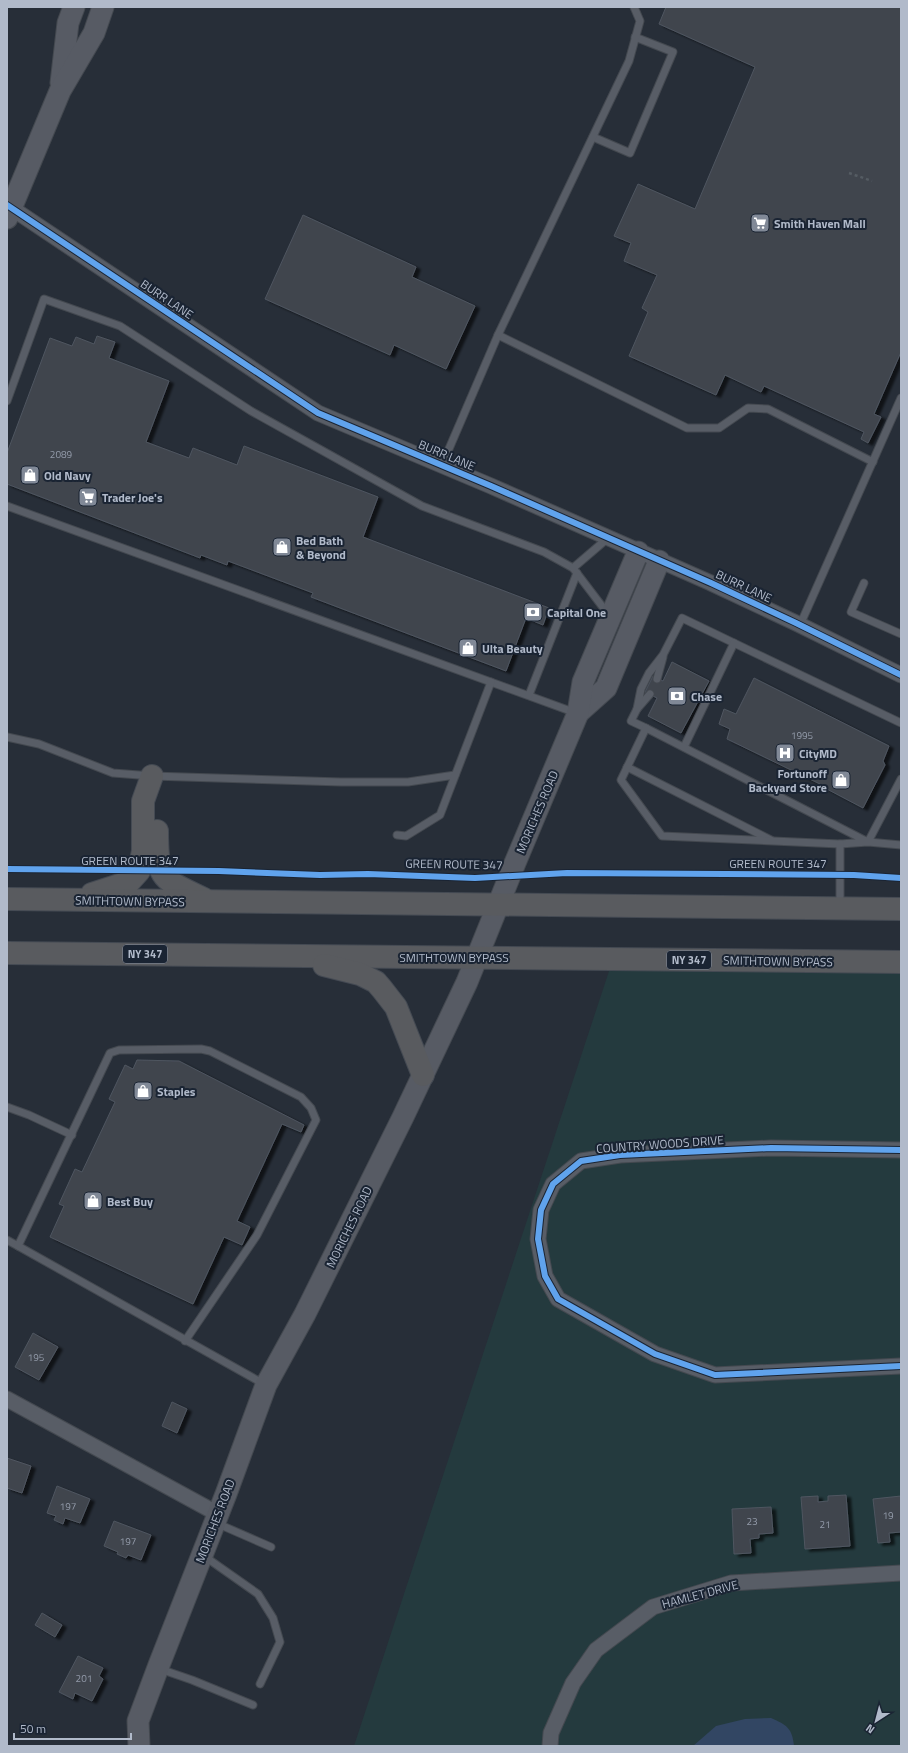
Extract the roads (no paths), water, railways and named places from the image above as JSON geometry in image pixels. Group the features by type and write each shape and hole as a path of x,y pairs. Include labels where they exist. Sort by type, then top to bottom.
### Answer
{"highway":[{"path":"71,900 124,884 129,882 137,875 141,865 143,851 143,801 152,776"},
{"path":"152,776 156,802 158,861 163,875 172,883 211,902"},
{"name":"SMITHTOWN BYPASS","path":"7,899 901,909"},
{"name":"SMITHTOWN BYPASS","path":"7,953 901,962"},
{"path":"272,956 352,971 376,982 396,1007 423,1075"}],"main road":[{"path":"60,91 68,23 74,7"},
{"path":"8,208 60,91 94,33 103,7"},
{"name":"MORICHES ROAD","path":"139,1746 138,1721 217,1518 266,1385 305,1314 423,1075 467,982 578,713 583,682 638,552"},
{"name":"MORICHES ROAD","path":"578,713 606,688 659,561"}],"street":[{"name":"BURR LANE","path":"8,208 318,413 442,465 608,538 800,625 901,675"},
{"name":"COUNTRY WOODS DRIVE","path":"901,1150 771,1148 620,1155 581,1161 553,1184 541,1210 538,1239 545,1276 558,1299 655,1354 714,1375 901,1366"},
{"path":"7,1399 217,1518"},
{"name":"HAMLET DRIVE","path":"550,1746 551,1733 573,1683 596,1650 654,1607 731,1583 901,1573"}],"lane":[{"path":"442,465 498,335 629,61 640,21 634,7"},
{"path":"593,137 630,154 672,52 635,37"},
{"path":"7,401 44,298 120,326 251,411 422,506 544,552 575,571 611,617"},
{"path":"498,335 687,428 719,428 748,408 768,409 872,462"},
{"path":"800,625 901,398"},
{"path":"7,506 578,713"},
{"path":"529,695 575,571 608,538"},
{"path":"864,583 851,612 901,634"},
{"path":"637,709 641,689 648,674 663,655 682,618 901,723"},
{"path":"684,747 734,643"},
{"path":"658,679 663,655"},
{"path":"397,835 406,836 440,815 491,682"},
{"path":"650,694 637,709 631,721 868,842"},
{"path":"646,728 621,780 662,836 840,844 868,842 901,845"},
{"path":"7,737 39,744 113,772 152,776 408,782 455,775"},
{"path":"628,767 773,841"},
{"path":"868,842 901,779"},
{"path":"840,844 840,908"},
{"path":"18,1246 110,1053 119,1050 201,1049 210,1051 301,1097 311,1108 316,1120 257,1235 185,1341"},
{"path":"7,1107 29,1115 72,1135"},
{"path":"7,1240 266,1385"},
{"path":"217,1518 271,1547"},
{"path":"202,1554 258,1594 273,1618 280,1642 260,1684"},
{"path":"158,1668 192,1680 253,1706"}],"water":[{"path":"771,1718 788,1728 792,1735 794,1746 693,1746 716,1726 745,1719"}],"place":[{"name":"Smith Haven Mall","path":"760,223"},
{"name":"Old Navy","path":"30,475"},
{"name":"Trader Joe's","path":"88,497"},
{"name":"Bed Bath & Beyond","path":"282,547"},
{"name":"Capital One","path":"533,612"},
{"name":"Ulta Beauty","path":"468,648"},
{"name":"Chase","path":"677,696"},
{"name":"CityMD","path":"785,753"},
{"name":"Fortunoff Backyard Store","path":"841,780"},
{"name":"Staples","path":"143,1091"},
{"name":"Best Buy","path":"93,1201"}]}
